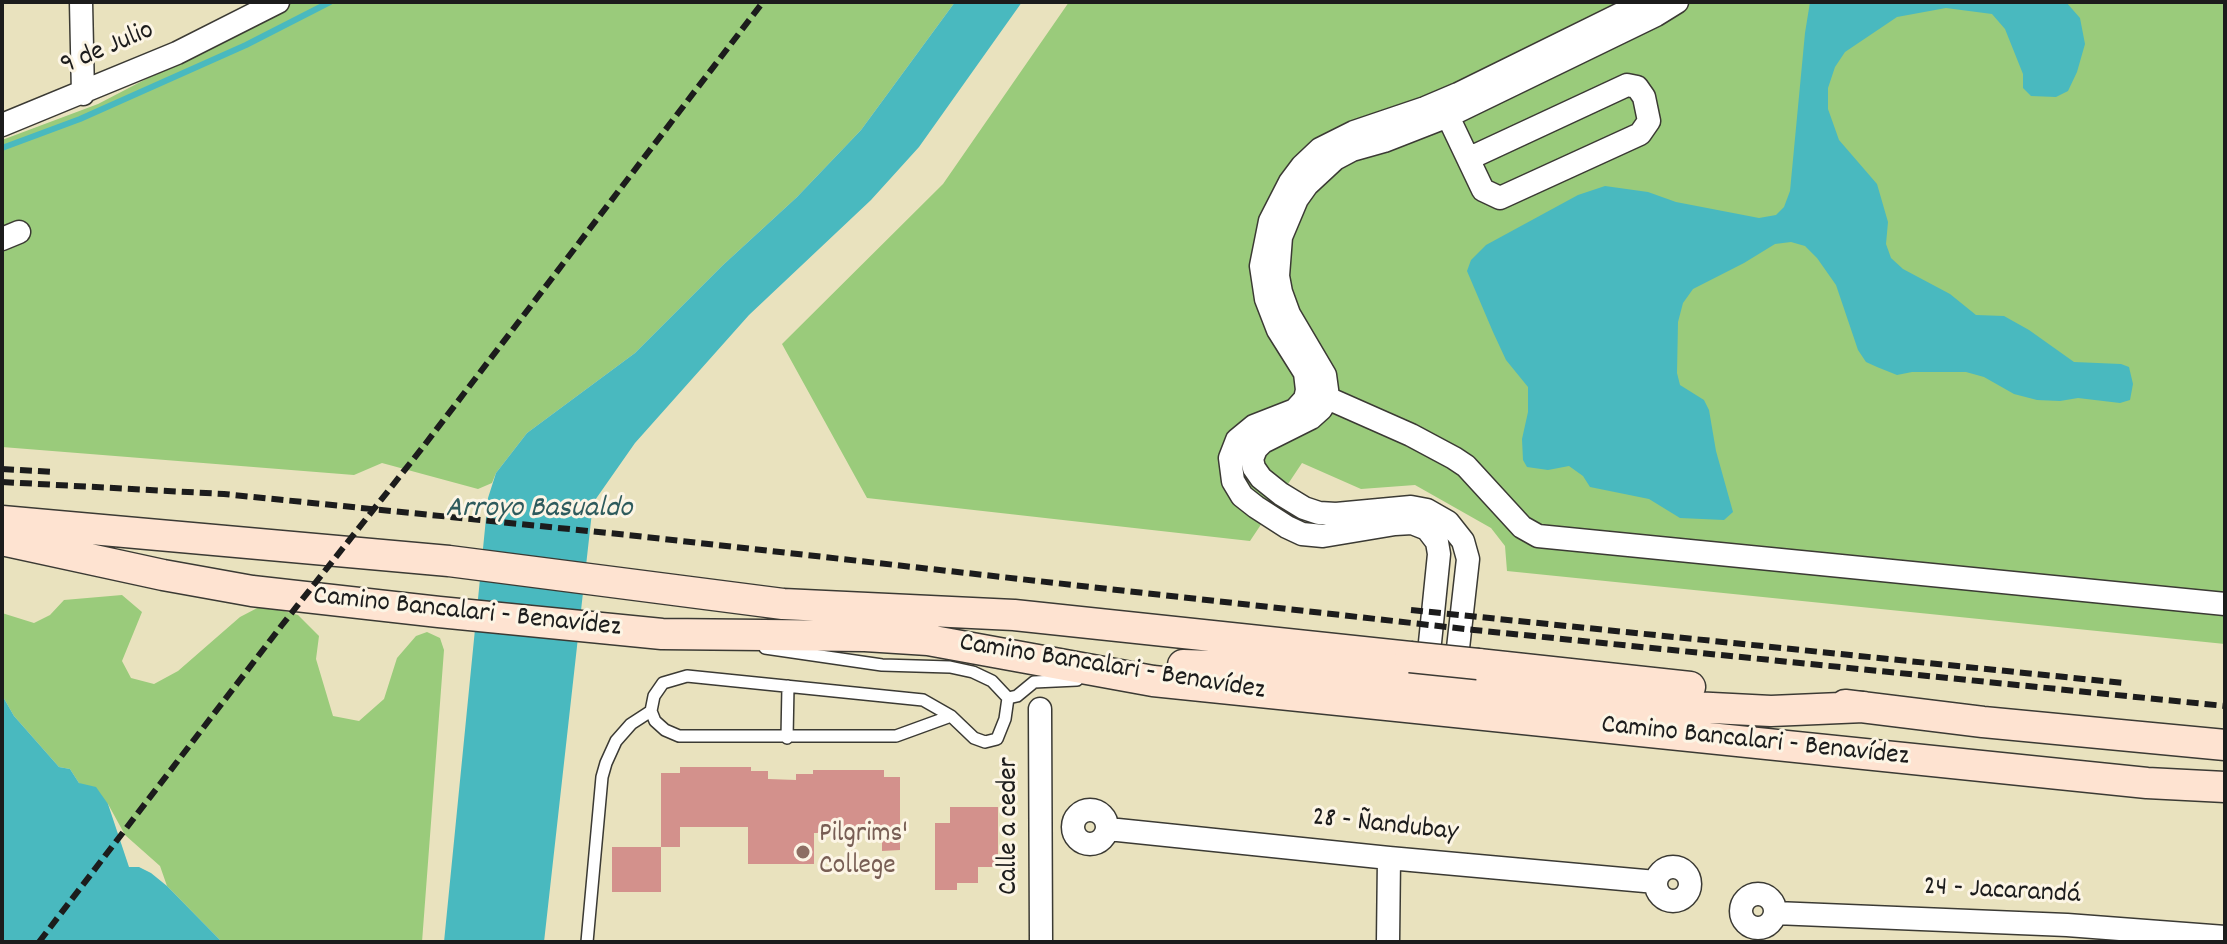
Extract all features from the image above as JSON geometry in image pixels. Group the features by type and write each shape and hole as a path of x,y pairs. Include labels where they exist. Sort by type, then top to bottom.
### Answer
{"main road":[{"name":"Camino Bancalari - Benavídez","path":"2,521 449,561 783,604 955,612 1107,624 1430,674 1478,664 1983,722 2225,745"},
{"name":"Camino Bancalari - Benavídez","path":"2,540 252,591 439,612 662,634 865,636 928,640 1153,681 2147,783 2225,787"},
{"path":"955,612 1137,647 1250,657 1306,668"},
{"path":"928,640 976,634 1197,666 1430,674 1614,703 1663,714 1904,747 1954,763"},
{"path":"1614,703 1771,711 1864,707"},
{"path":"2147,783 2225,798"}],"street":[{"path":"81,2 83,94"},
{"name":"9 de Julio","path":"2,125 177,53 278,2"},
{"path":"1430,674 1468,559 1459,534 1440,516 1411,507 1319,513 1295,503 1261,478 1254,468 1252,459 1263,442 1311,418 1321,409 1318,394 1325,375 1289,314 1281,292 1281,237 1287,219 1307,185 1335,159 1352,150 1384,141 1645,2"},
{"path":"1444,108 1656,15 1677,2"},
{"path":"1444,108 1483,190 1500,198 1640,134 1649,121 1644,97 1637,87 1627,85 1470,158"},
{"path":"1430,674 1439,554 1432,534 1412,523 1323,536 1302,534 1281,524 1242,496 1233,481 1230,458 1242,434 1295,410 1305,399 1318,394 1436,446 1466,466 1522,527 1538,536 2225,604"},
{"path":"1281,524 1295,503"},
{"name":"Calle a ceder","path":"1040,709 1041,942"},
{"name":"28 - Ñandubay","path":"1108,829 1656,882"},
{"path":"1388,942 1389,858"},
{"name":"24 - Jacarandá","path":"1775,913 2067,925 2225,937"}],"lane":[{"path":"662,634 882,665 950,667 983,675 1008,698"},
{"path":"951,716 896,736 787,738 679,736 665,730 655,721 651,711 654,696 663,683 687,676 923,700 951,716 974,738 990,742 997,739 1005,719 1008,698"},
{"path":"1008,698 1017,696 1034,682 1048,680 1153,681"},
{"path":"787,738 788,686"},
{"path":"587,942 602,777 623,732 651,711"}],"green space":[{"path":"294,2 955,2 861,130 797,197 635,353 527,433 496,473 492,483 478,489 382,463 354,475 2,447 2,140 98,104"},
{"path":"1069,2 2225,2 2225,644 1507,571 1505,546 1491,528 1415,485 1361,489 1302,463 1250,541 867,498 782,344 943,184"},
{"path":"122,595 142,612 122,661 131,678 154,684 178,671 240,617 263,605 298,615 319,636 316,659 333,716 359,721 384,699 397,658 416,636 427,632 440,638 444,650 422,942 222,942 167,886 160,866 125,835 108,804 79,783 70,769 59,767 14,716 2,695 2,613 34,623 50,615 64,600"}],"water":[{"name":"Arroyo Basualdo","path":"955,2 1022,2 919,147 871,200 749,315 635,443 593,503 544,942 444,942 488,498 496,473 527,433 635,353 797,197 861,130"},
{"path":"1810,2 2066,2 2080,18 2085,44 2077,72 2068,91 2056,97 2031,96 2023,88 2023,74 2005,29 1992,14 1946,8 1897,17 1845,52 1835,67 1828,88 1828,109 1839,140 1877,184 1888,222 1886,244 1891,258 1903,269 1950,294 1976,315 2004,316 2074,362 2129,367 2133,384 2130,400 2120,403 2078,398 2037,400 2014,394 1984,377 1966,372 1897,375 1866,362 1858,350 1836,285 1805,246 1791,242 1775,244 1693,289 1683,303 1678,322 1677,373 1680,385 1704,400 1709,410 1716,451 1733,512 1724,520 1680,518 1649,499 1590,487 1583,476 1569,466 1548,470 1527,467 1523,460 1522,439 1528,412 1528,387 1506,360 1493,332 1467,271 1471,260 1486,245 1578,195 1605,186 1648,192 1676,202 1759,218 1776,215 1784,207 1790,191"},
{"path":"2,695 14,716 59,767 70,769 79,783 96,787 108,804 129,867 139,867 151,873 222,942 2,942"}],"building":[{"path":"680,767 751,767 751,771 768,771 768,779 796,780 796,774 813,774 813,770 884,770 884,777 900,777 900,850 882,851 882,829 840,829 840,833 814,833 814,864 748,864 748,827 680,827 680,847 661,847 661,773 680,773"},
{"path":"950,807 998,807 998,867 978,867 978,883 957,883 957,890 935,890 935,823 950,823"},
{"path":"612,847 661,847 661,892 612,892"}],"waterway":[{"path":"2,148 80,119 246,45 330,2"}],"railway":[{"path":"39,942 763,2"},
{"path":"2,469 54,472"},
{"path":"2,482 224,494 628,535 1474,630 2225,706"},
{"path":"1411,610 2123,683"}],"place":[{"name":"Pilgrims' College","path":"803,852"}]}
